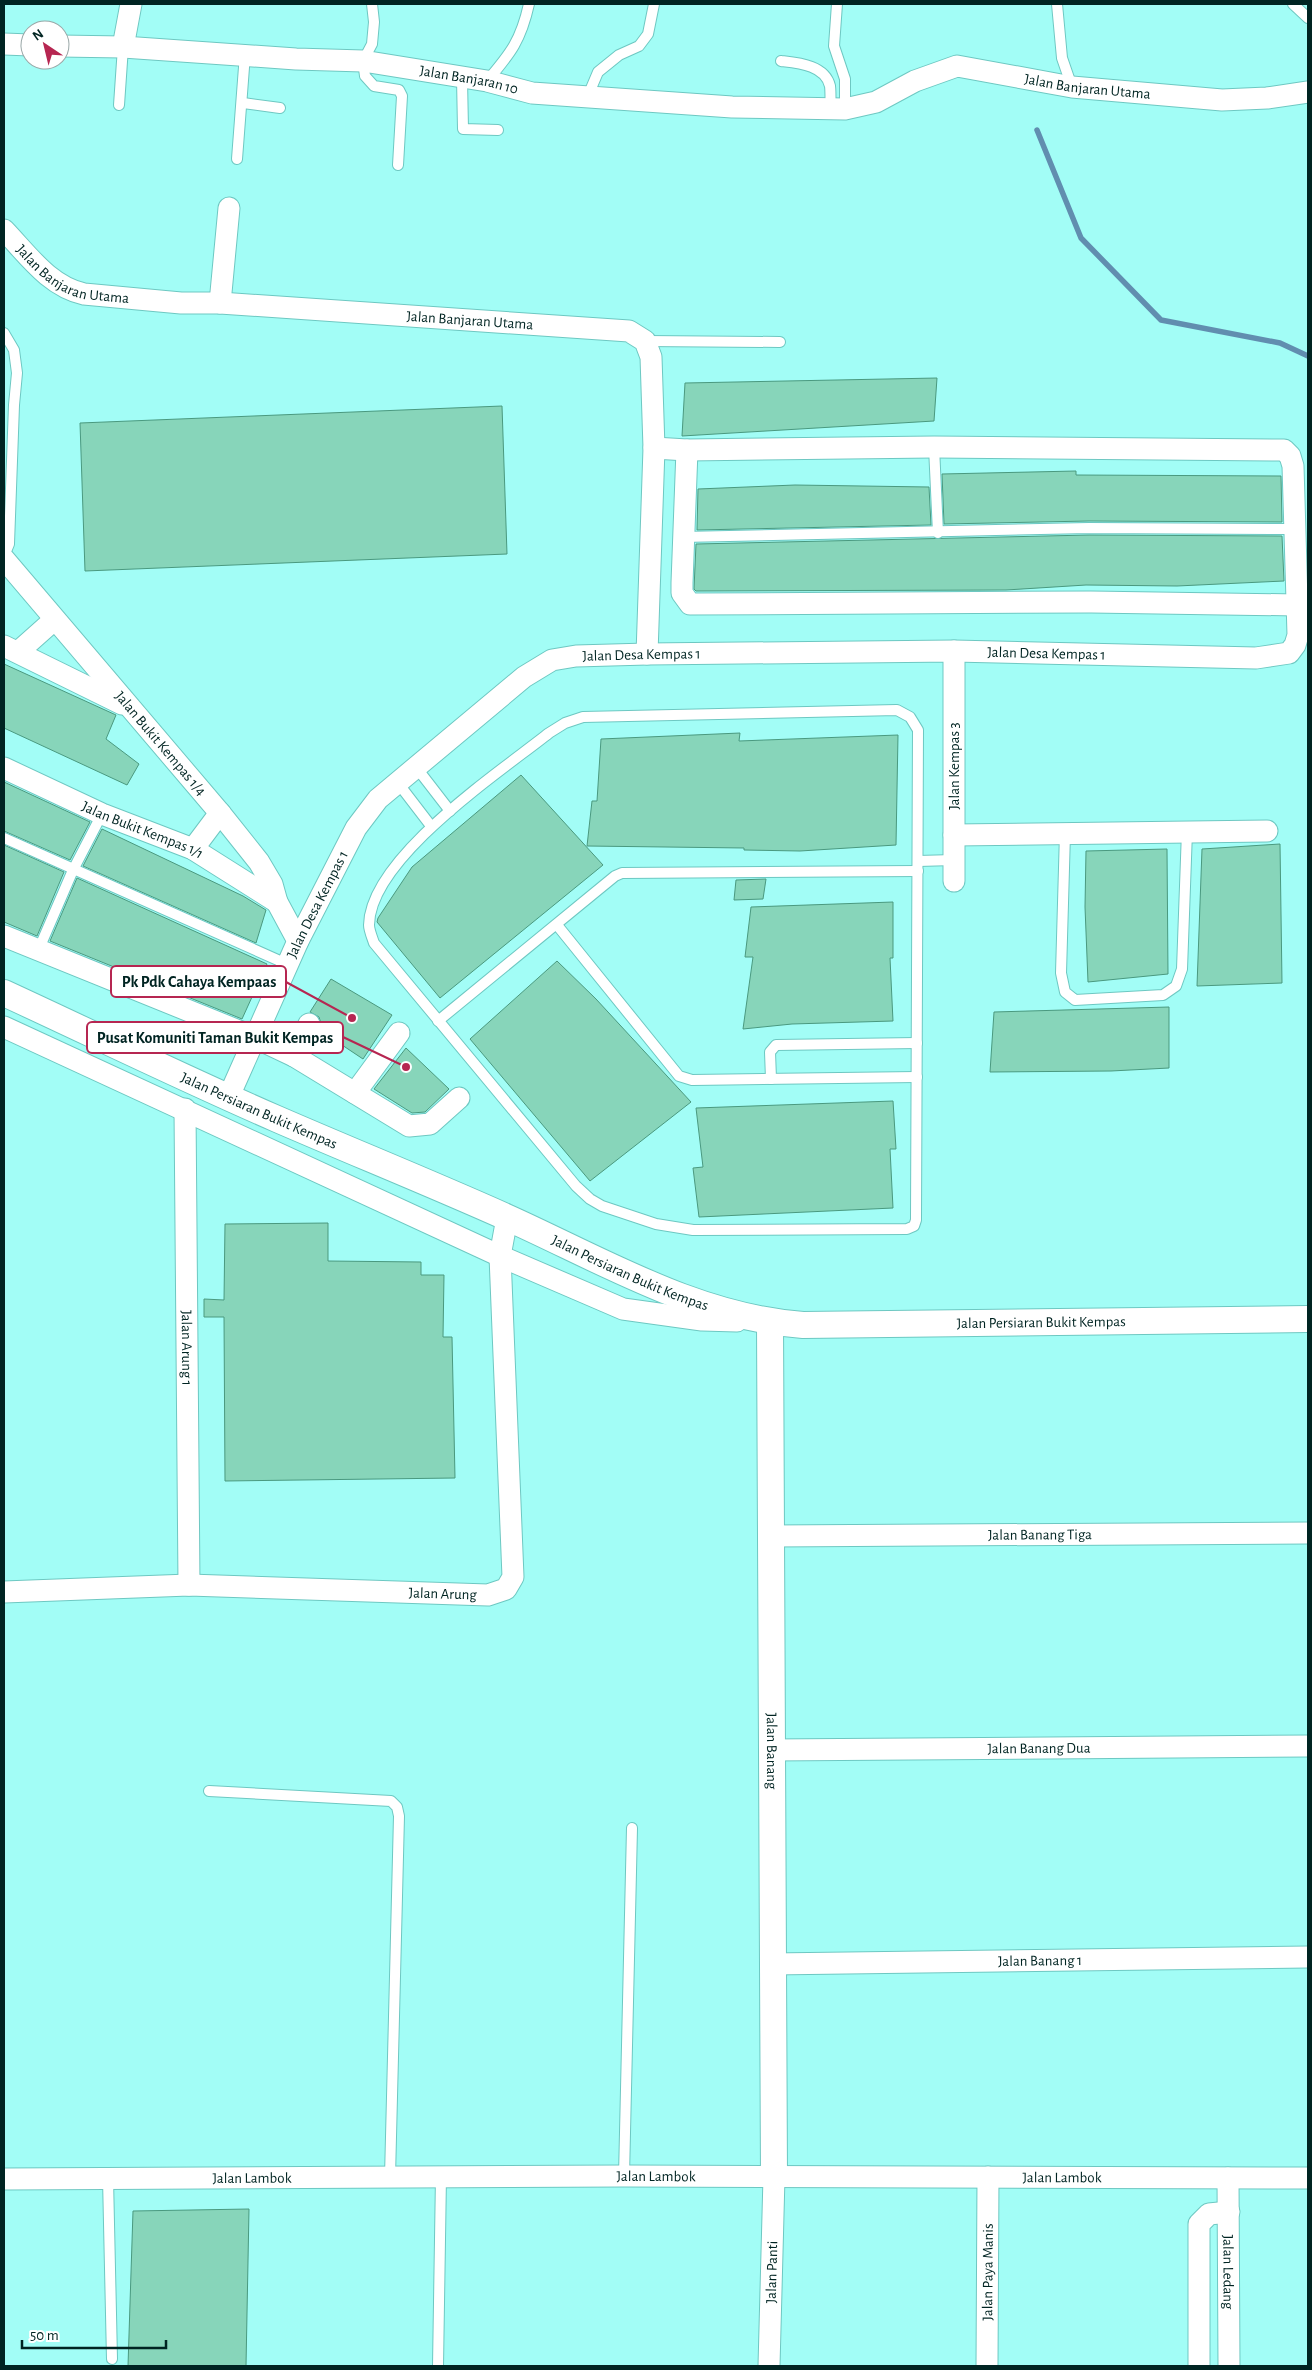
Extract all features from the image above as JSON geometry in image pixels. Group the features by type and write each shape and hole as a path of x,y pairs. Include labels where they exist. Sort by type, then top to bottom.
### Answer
{"street":[{"path":"123,47 131,4"},
{"path":"4,44 20,45"},
{"name":"Jalan Banjaran 10","path":"70,46 123,47 296,59 363,61 462,79 487,81 532,93 587,98 838,110 876,102"},
{"name":"Jalan Banjaran Utama","path":"876,102 915,81 957,66 1072,86 1222,100 1267,98 1308,92"},
{"path":"220,303 229,208"},
{"name":"Jalan Banjaran Utama","path":"4,230 54,282 68,291 84,294 181,303 220,303 629,331 645,341"},
{"path":"645,341 651,357 654,448 647,654"},
{"path":"654,448 687,450 934,447 1284,450 1290,456 1293,466 1297,605 1091,602 690,604 682,593 682,537 687,450"},
{"name":"Jalan Bukit Kempas 1/4","path":"4,557 54,620 132,709 259,862 272,884 277,902 298,941"},
{"name":"Jalan Desa Kempas 1","path":"229,1096 289,965 298,941 356,828 378,799 524,677 552,660 576,656 647,654 954,651 1256,658 1289,653 1295,645 1298,635 1297,605"},
{"path":"54,620 11,649 132,709"},
{"name":"Jalan Kempas 3","path":"954,651 954,870"},
{"name":"Jalan Bukit Kempas 1/1","path":"4,768 102,814 193,849 277,902"},
{"path":"193,849 220,813"},
{"path":"954,835 1267,831"},
{"path":"4,936 256,1038 294,1056 409,1126 430,1124 459,1098"},
{"name":"Jalan Persiaran Bukit Kempas","path":"4,993 229,1096 507,1218 668,1292 700,1305 770,1323 803,1325 1308,1319"},
{"path":"294,1056 309,1024"},
{"path":"4,1027 500,1256 623,1309 702,1320 770,1323"},
{"path":"355,1093 398,1033"},
{"name":"Jalan Arung 1","path":"185,1109 189,1585"},
{"name":"Jalan Arung","path":"4,1592 189,1585 488,1595 506,1589 513,1577 500,1256 507,1218"},
{"name":"Jalan Banang","path":"770,1323 771,1964 774,2177"},
{"name":"Jalan Banang Tiga","path":"771,1536 1308,1533"},
{"name":"Jalan Banang Dua","path":"770,1750 1308,1746"},
{"name":"Jalan Banang 1","path":"771,1964 1308,1957"},
{"name":"Jalan Lambok","path":"4,2178 441,2176 1308,2178"},
{"name":"Jalan Panti","path":"769,2366 774,2177"},
{"name":"Jalan Paya Manis","path":"986,2366 988,2177"},
{"name":"Jalan Ledang","path":"1228,2178 1229,2366"},
{"path":"1198,2366 1199,2224 1208,2214 1228,2212"}],"lane":[{"path":"372,4 374,22 372,44 363,61 365,76 374,86 399,90 402,96 398,165"},
{"path":"487,81 514,48 524,29 529,4"},
{"path":"587,98 598,72 619,55 639,46 648,34 654,4"},
{"path":"837,4 834,46 845,79 838,110"},
{"path":"1057,4 1062,58 1072,86"},
{"path":"1293,4 1308,18"},
{"path":"119,105 123,47"},
{"path":"237,159 243,103 245,54"},
{"path":"780,61 810,65 824,75 830,85 838,110"},
{"path":"462,79 463,128 498,130"},
{"path":"243,103 280,108"},
{"path":"4,333 14,350 17,373 14,404 9,544 4,557"},
{"path":"645,341 780,342"},
{"path":"934,447 938,533"},
{"path":"682,537 938,533 1089,528 1294,529"},
{"path":"897,710 910,717 918,730 916,1220 914,1226 907,1229 693,1230 656,1224 602,1206 590,1199 576,1186 374,943 368,926 372,907 383,883 395,863 450,811 549,732 565,723 583,717 897,710"},
{"path":"416,767 450,811"},
{"path":"398,783 432,826"},
{"path":"38,951 73,870 102,814"},
{"path":"1065,833 1061,973 1065,992 1076,1000 1163,995 1176,986 1182,969 1187,831"},
{"path":"4,838 289,965"},
{"path":"438,1022 615,876 622,873 918,866 954,870"},
{"path":"557,925 679,1076 692,1080 917,1077"},
{"path":"771,1079 770,1052 776,1044 917,1043"},
{"path":"209,1791 390,1801 397,1807 399,1816 390,2177"},
{"path":"624,2176 632,1828"},
{"path":"438,2366 441,2176"},
{"path":"108,2178 112,2359"}],"building":[{"path":"937,378 934,421 682,436 685,383"},
{"path":"502,406 507,554 85,571 80,423"},
{"path":"1076,471 1076,475 1281,476 1282,522 1089,521 944,524 942,474"},
{"path":"795,485 929,487 931,525 697,530 698,489"},
{"path":"1089,535 1282,536 1284,581 1177,586 1086,585 1006,590 696,591 694,589 696,544"},
{"path":"4,664 116,715 106,739 139,764 127,785 4,728"},
{"path":"740,733 739,741 898,735 896,845 800,851 744,850 744,848 587,846 592,801 597,801 601,739"},
{"path":"521,775 603,865 440,998 377,922 378,918 412,867"},
{"path":"4,782 90,822 70,860 4,831"},
{"path":"102,829 243,896 266,910 256,943 83,866"},
{"path":"1280,844 1282,983 1197,986 1202,849"},
{"path":"4,845 64,872 37,936 4,922"},
{"path":"1167,849 1168,974 1088,982 1085,907 1086,851"},
{"path":"77,878 267,964 242,1019 50,941"},
{"path":"766,879 763,899 734,900 736,880"},
{"path":"893,902 893,958 890,958 893,1021 792,1024 743,1029 753,957 745,957 751,907"},
{"path":"557,961 596,999 691,1102 590,1181 470,1039"},
{"path":"331,979 392,1015 363,1059 324,1033 319,1017 310,1012"},
{"path":"1169,1007 1169,1068 1111,1071 990,1072 994,1012"},
{"path":"406,1048 449,1089 425,1112 412,1113 374,1089"},
{"path":"893,1101 896,1149 890,1149 893,1208 699,1217 693,1168 703,1167 696,1108"},
{"path":"328,1223 328,1261 421,1262 421,1275 444,1275 443,1337 452,1337 455,1478 225,1481 224,1317 204,1317 204,1299 224,1300 225,1224"},
{"path":"249,2209 246,2366 128,2366 133,2211"}],"waterway":[{"path":"1037,130 1081,238 1161,320 1280,343 1308,356"}],"place":[{"name":"Pk Pdk Cahaya Kempaas","path":"352,1018"},
{"name":"Pusat Komuniti Taman Bukit Kempas","path":"406,1067"}]}
